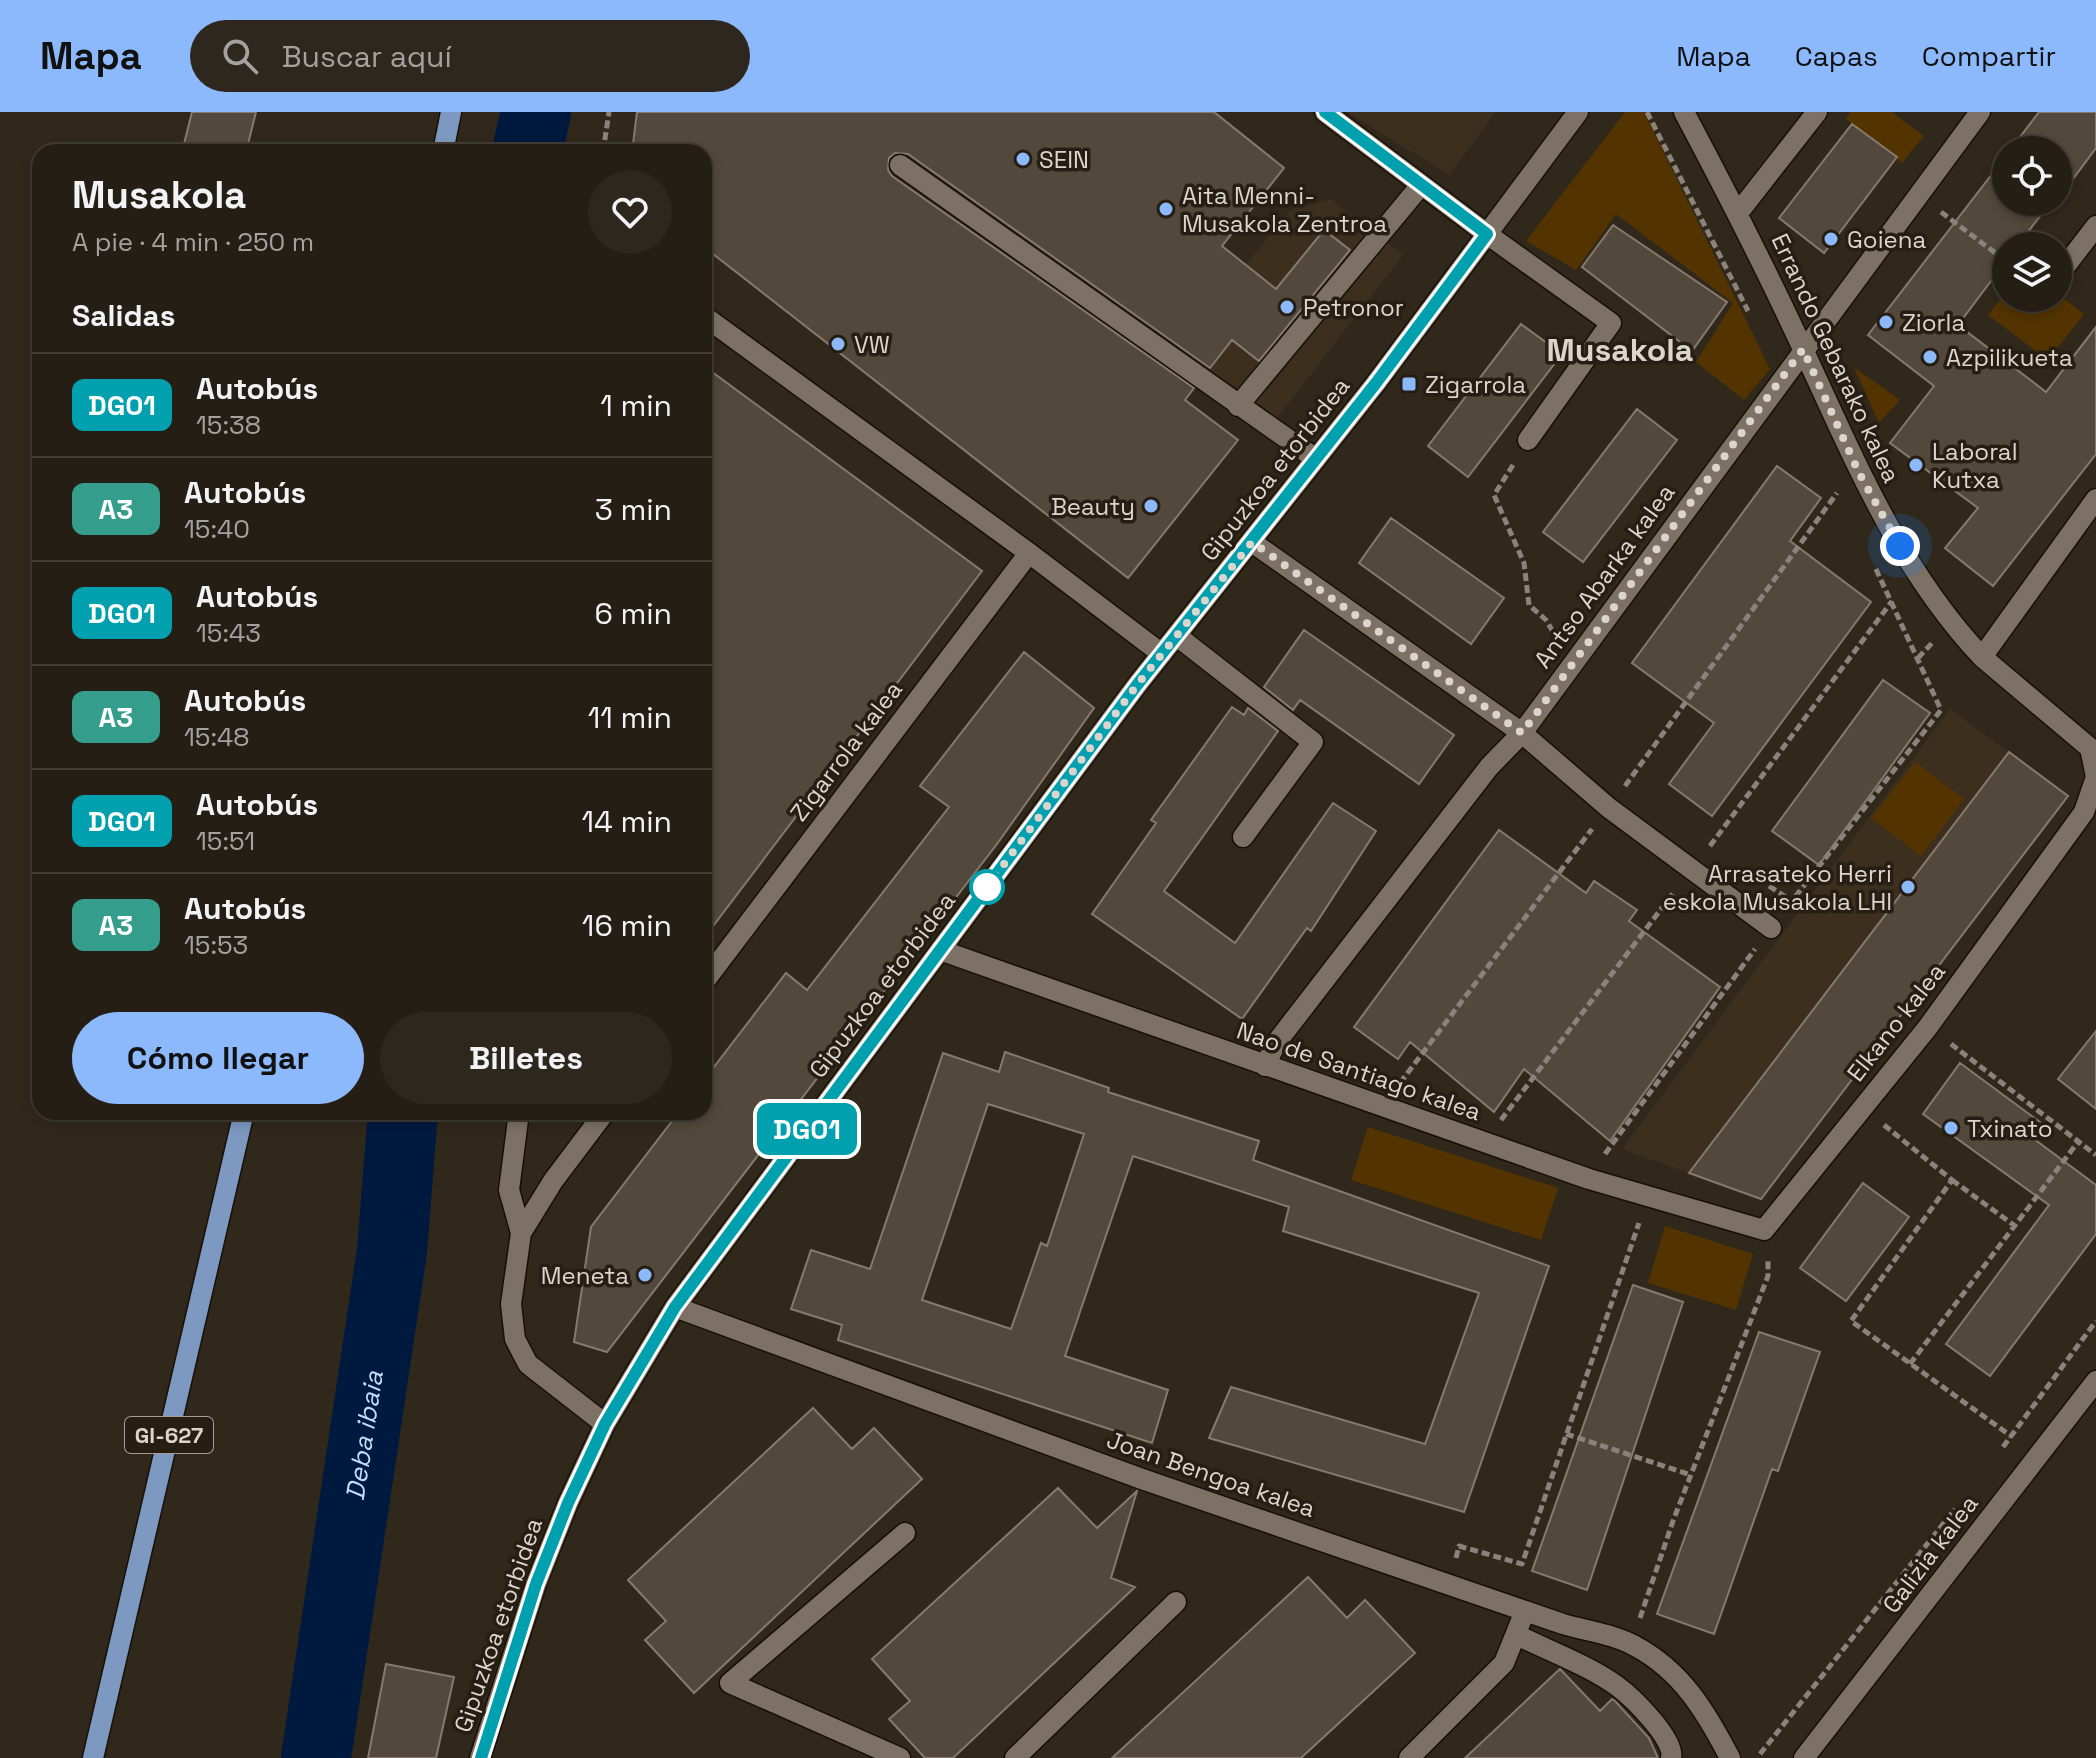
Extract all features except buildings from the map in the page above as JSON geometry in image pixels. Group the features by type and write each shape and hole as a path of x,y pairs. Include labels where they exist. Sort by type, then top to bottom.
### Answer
{"main road":[{"path":"445,144 451,112"},
{"name":"GI-627","path":"93,1758 242,1120"}],"street":[{"path":"1325,112 1611,323 1528,440"},
{"name":"Gipuzkoa etorbidea","path":"480,1758 536,1584 568,1503 605,1424 675,1307 1162,654 1316,459 1578,112"},
{"name":"Errando Gebarako kalea","path":"1684,112 1738,213 1859,473 1914,571 1950,624 1982,657"},
{"path":"1738,213 1817,112"},
{"name":"Antso Abarka kalea","path":"1265,1066 1276,1043 1295,1018 1489,767 1522,733 1980,112"},
{"path":"900,165 1316,459"},
{"path":"1238,406 1421,185"},
{"path":"2072,258 2096,226"},
{"path":"712,322 1162,654"},
{"path":"1982,657 2096,499"},
{"path":"1252,542 1522,733 1609,808 1771,928"},
{"name":"Zigarrola kalea","path":"712,971 1029,553"},
{"path":"1177,636 1313,742 1243,837"},
{"name":"Elkano kalea","path":"1764,1230 1928,1027 2084,812 2096,777 2090,748 1982,657"},
{"name":"Nao de Santiago kalea","path":"940,950 1484,1142 1648,1197 1764,1230"},
{"path":"518,1120 509,1190 521,1233"},
{"path":"599,1120 553,1181 521,1233 511,1304 515,1339 528,1364 605,1424"},
{"name":"Joan Bengoa kalea","path":"675,1307 1142,1479 1525,1611 1633,1644 1688,1686 1710,1718 1730,1758"},
{"name":"Galizia kalea","path":"1804,1758 2096,1381"},
{"path":"900,1758 730,1683 905,1533"},
{"path":"1015,1758 1176,1602"},
{"path":"1409,1758 1504,1663 1525,1611"},
{"path":"1517,1635 1617,1686 1667,1736 1673,1751 1671,1758"}],"path":[{"path":"604,144 609,112"},
{"path":"1647,112 1754,322"},
{"path":"1918,195 1992,250"},
{"path":"1528,440 1494,495 1524,563 1529,605 1577,657"},
{"path":"1831,478 1845,506"},
{"path":"1618,1158 1605,1154 1771,928 1941,710 1872,561"},
{"path":"1699,838 1711,847 1892,601"},
{"path":"1628,781 1640,791"},
{"path":"1594,827 1606,836"},
{"path":"1484,1142 1675,890 1664,881"},
{"path":"1928,1027 2096,1155"},
{"path":"1884,1125 2015,1226"},
{"path":"1910,1364 2078,1142"},
{"path":"1952,1180 1851,1321 2011,1436"},
{"path":"1449,1584 1459,1546 1522,1564 1648,1197"},
{"path":"1633,1644 1691,1475 1768,1276 1764,1230"},
{"path":"1997,1456 2096,1321"},
{"path":"1566,1434 1691,1475"},
{"path":"1756,1758 1787,1724 1962,1500"}],"shaded area":[{"path":"1347,112 1496,112 1449,175"},
{"path":"1625,112 1644,112 1770,369 1744,400 1696,362 1733,303 1616,214 1576,270 1526,241"},
{"path":"1850,112 1892,112 1924,136 1902,163 1846,119"},
{"name":"Petronor","path":"1331,199 1403,255 1274,422 1177,350 1290,210"},
{"path":"2072,305 2084,314 2048,360 1988,315 1992,310 2072,312"},
{"path":"1855,370 1900,400 1879,423"},
{"name":"Arrasateko Herri eskola Musakola LHI","path":"1950,709 2068,796 1761,1199 1622,1149"},
{"path":"1915,762 1964,799 1921,856 1871,818"},
{"path":"1368,1127 1558,1188 1541,1240 1351,1180"},
{"path":"1665,1226 1753,1254 1736,1310 1648,1283"}],"waterway":[{"name":"Deba ibaia","path":"529,144 536,112"},
{"name":"Deba ibaia","path":"316,1758 392,1251 402,1120"}],"bus line":[{"name":"DG01","path":"481,1758 536,1584 568,1503 605,1424 675,1307 1137,685 1376,383 1487,234 1325,112"}],"place":[{"name":"SEIN","path":"1023,159"},
{"name":"Aita Menni- Musakola Zentroa","path":"1166,209"},
{"name":"Goiena","path":"1831,239"},
{"name":"Petronor","path":"1287,307"},
{"name":"Ziorla","path":"1886,322"},
{"name":"VW","path":"838,344"},
{"name":"Azpilikueta","path":"1930,357"},
{"name":"Zigarrola","path":"1409,384"},
{"name":"Laboral Kutxa","path":"1916,465"},
{"name":"Beauty","path":"1151,506"},
{"name":"Arrasateko Herri eskola Musakola LHI","path":"1908,887"},
{"name":"Txinato","path":"1951,1128"},
{"name":"Meneta","path":"645,1275"}],"district":[{"name":"Musakola","path":"1620,350"}],"route":[{"path":"987,887 1137,685 1252,542 1522,733 1803,349 1859,473 1900,546"}]}
